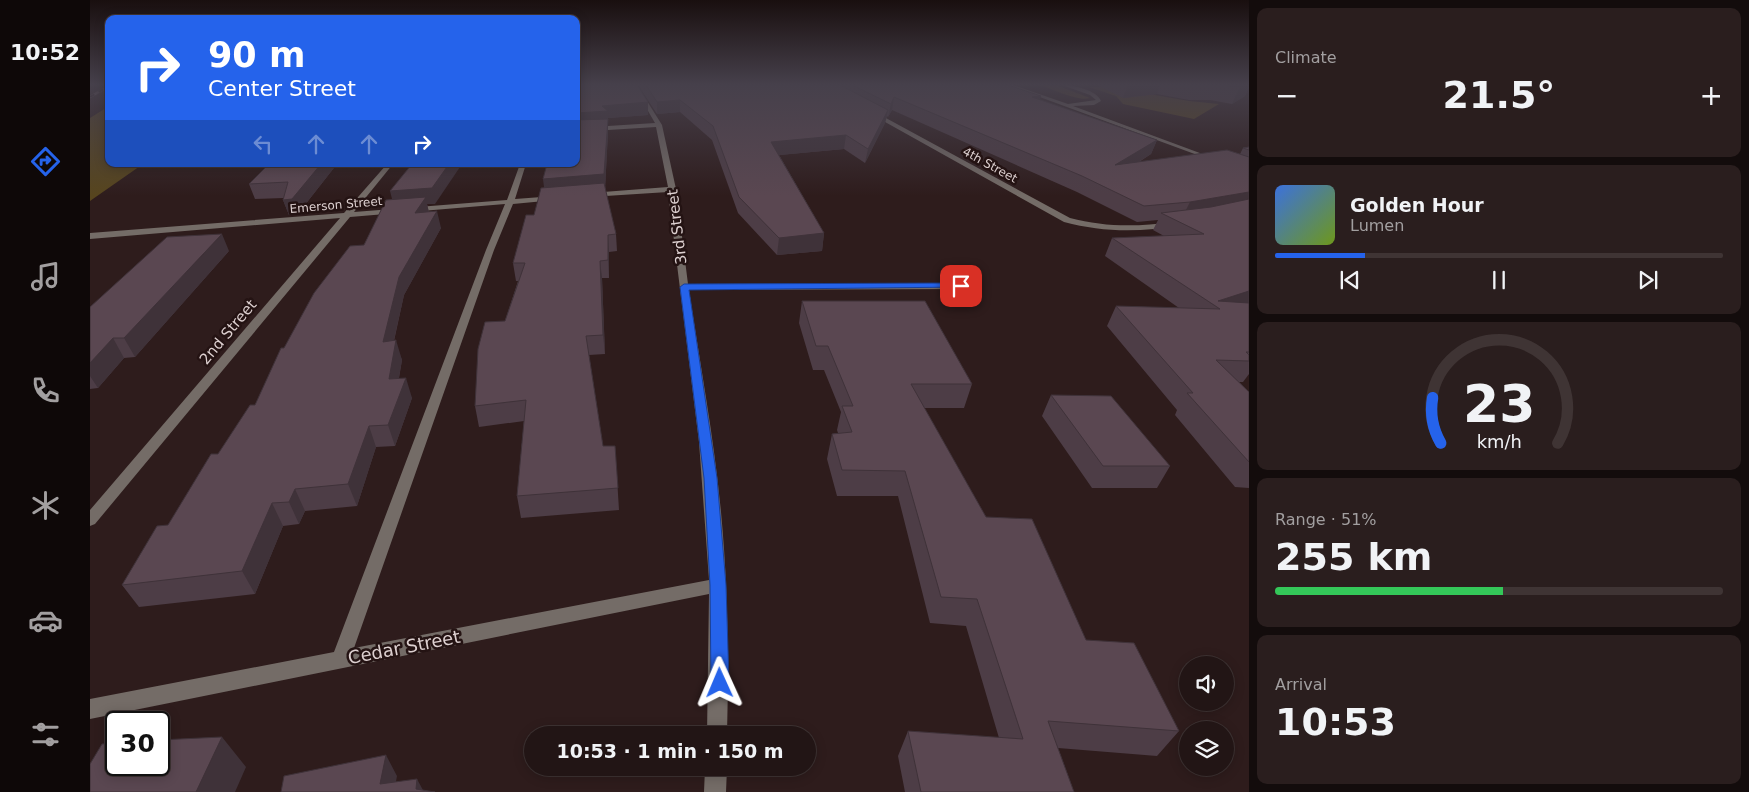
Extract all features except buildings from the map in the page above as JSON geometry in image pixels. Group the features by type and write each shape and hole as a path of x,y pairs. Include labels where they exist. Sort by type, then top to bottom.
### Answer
{"street":[{"name":"3rd Street","path":"657,122 672,188 710,478 718,585 720,683 718,726"},
{"name":"4th Street","path":"890,122 1067,220 1096,228 1122,230 1181,223"},
{"path":"1111,122 1222,162"},
{"path":"580,130 659,125"},
{"name":"2nd Street","path":"90,520 387,167"},
{"path":"340,659 522,167"},
{"path":"585,196 672,188"},
{"name":"Emerson Street","path":"90,236 121,235 567,197"},
{"path":"684,287 961,286"},
{"name":"Cedar Street","path":"90,709 718,585"},
{"path":"715,792 716,776"}],"shaded area":[{"path":"90,122 105,122 105,167 139,167 90,201"}],"route":[{"path":"720,683 718,585 710,478 684,287 961,286"}]}
